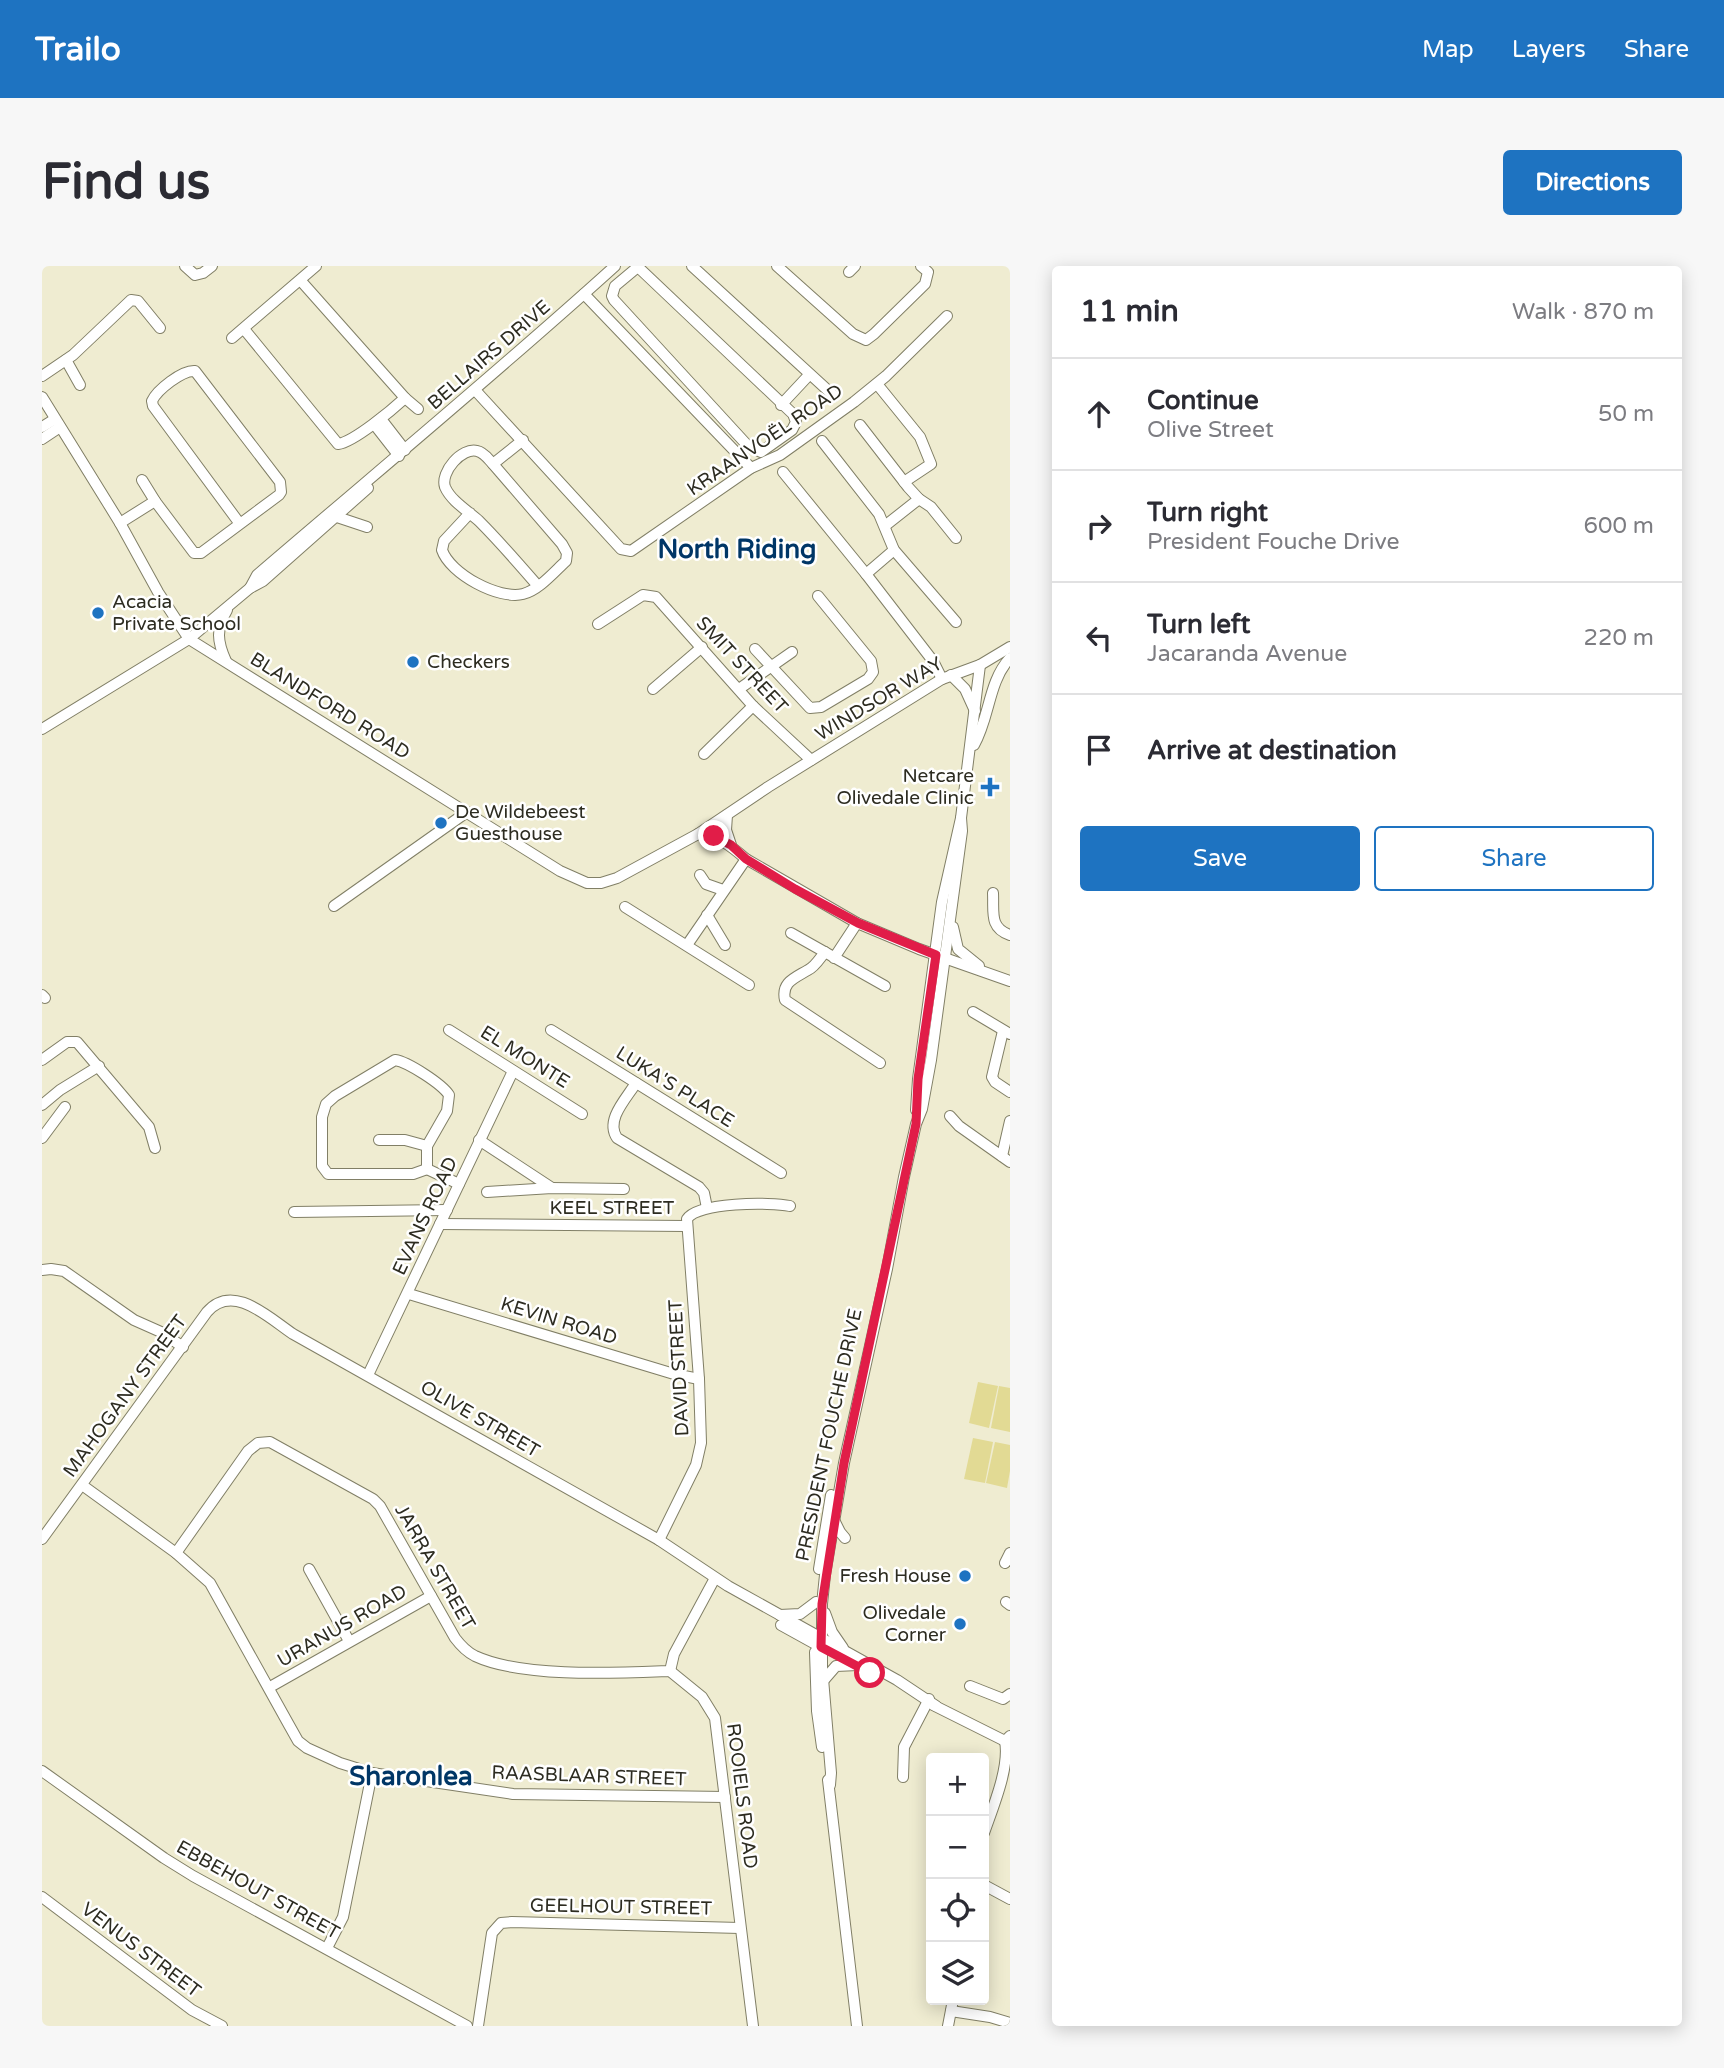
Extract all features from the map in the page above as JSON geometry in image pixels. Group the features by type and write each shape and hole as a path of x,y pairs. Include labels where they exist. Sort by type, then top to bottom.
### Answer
{"street":[{"path":"185,266 195,275 212,266"},
{"path":"232,338 316,266"},
{"name":"BELLAIRS DRIVE","path":"250,588 257,575 344,499 384,469 615,266"},
{"path":"691,266 834,396"},
{"path":"777,266 853,334 866,340 925,284 928,272 922,266"},
{"path":"639,267 781,405 793,414 795,426 765,450 752,450 614,300 611,296 615,286 639,267"},
{"path":"301,281 405,398 418,409"},
{"path":"584,295 751,468"},
{"path":"42,376 66,360 131,300 138,301 160,328"},
{"name":"KRAANVOËL ROAD","path":"523,439 624,551 635,549 751,468 780,455 877,384 947,316"},
{"path":"244,329 336,443 346,443 405,398"},
{"path":"66,360 80,385"},
{"path":"142,480 194,554 201,553 240,524 279,495 282,486 198,374 189,371 155,395 153,406 240,524"},
{"path":"781,405 809,375"},
{"path":"877,384 920,437 931,464 904,482"},
{"path":"475,390 523,439 494,464"},
{"name":"BLANDFORD ROAD","path":"42,397 189,639 560,871 587,883"},
{"path":"377,421 402,453"},
{"path":"42,427 58,423"},
{"path":"42,439 58,423"},
{"path":"860,425 904,482 919,499 931,507 956,538"},
{"path":"822,442 886,525 894,550 956,622"},
{"path":"470,513 442,545 443,555 452,567 473,582 507,594 523,595 538,586 566,561 567,553 562,544 494,464 473,450 465,453 447,470 444,478 446,489 470,513 538,586"},
{"name":"BELLAIRS DRIVE","path":"42,729 189,639 250,588 263,581 337,517 379,478 384,469"},
{"path":"783,472 946,677 965,689 975,714"},
{"path":"886,525 919,499"},
{"path":"120,523 155,501"},
{"path":"337,517 367,527"},
{"path":"866,574 894,550"},
{"name":"SMIT STREET","path":"598,624 638,597 648,594 659,600 753,706 811,760"},
{"path":"755,649 805,704 814,709 821,708 868,679 873,672 871,661 818,596"},
{"path":"226,661 218,633 221,621 233,602"},
{"path":"653,689 702,647"},
{"name":"WINDSOR WAY","path":"587,883 609,881 661,855 946,677 980,665 1010,647"},
{"path":"739,690 770,665 792,652"},
{"path":"971,750 981,732 998,674 1010,658"},
{"name":"PRESIDENT FOUCHE DRIVE","path":"916,1124 922,1109 939,1002 944,886 961,818 980,665"},
{"path":"704,754 753,706"},
{"name":"WINDSOR WAY","path":"650,859 659,850 756,791 768,787"},
{"path":"334,906 467,812"},
{"path":"727,815 726,836 731,845"},
{"name":"PRESIDENT FOUCHE DRIVE","path":"819,1603 916,1124 918,1079 953,903 962,831 961,818"},
{"path":"698,834 714,836 731,845 746,859 858,923 941,957 1010,981"},
{"path":"687,945 746,859"},
{"path":"700,875 706,884 723,890"},
{"path":"993,893 996,928 1010,935"},
{"path":"953,903 954,934 958,949 990,974"},
{"path":"625,907 749,985"},
{"path":"707,915 725,945"},
{"path":"858,923 829,955 790,980 784,991 785,1000 880,1063"},
{"path":"791,933 885,986"},
{"path":"939,1002 944,983 950,975 974,969"},
{"path":"973,1012 1006,1033 992,1077 1010,1092"},
{"name":"EL MONTE","path":"449,1030 582,1114"},
{"name":"LUKA'S PLACE","path":"551,1030 781,1173"},
{"path":"42,1060 68,1042 74,1041 81,1045 149,1127 155,1148"},
{"path":"427,1169 427,1146 449,1106 449,1095 441,1086 400,1060 387,1063 326,1104 323,1111 322,1166 328,1174 414,1174 427,1169 459,1184"},
{"path":"42,1105 60,1090 99,1066"},
{"name":"EVANS ROAD","path":"368,1376 513,1071"},
{"path":"636,1083 614,1118 614,1134 617,1138 699,1187 704,1193 707,1208 773,1203 790,1206"},
{"path":"42,1138 65,1107"},
{"path":"950,1116 959,1126 1006,1159 1010,1121"},
{"path":"379,1140 405,1140 427,1146"},
{"path":"479,1140 552,1188"},
{"path":"487,1192 552,1188 624,1189"},
{"name":"KEEL STREET","path":"440,1224 686,1226 689,1215 707,1208"},
{"path":"294,1212 447,1210"},
{"name":"DAVID STREET","path":"659,1540 699,1455 699,1379 686,1226"},
{"name":"PRESIDENT FOUCHE DRIVE","path":"857,2026 819,1682 819,1603 824,1535 839,1454 882,1269 887,1262"},
{"path":"42,1270 64,1271 134,1320 183,1346"},
{"name":"KEVIN ROAD","path":"409,1294 674,1374 699,1379"},
{"name":"OLIVE STREET","path":"211,1307 226,1299 240,1301 659,1540 818,1641 931,1703 1007,1739"},
{"name":"MAHOGANY STREET","path":"42,1539 211,1307"},
{"name":"JARRA STREET","path":"176,1553 248,1451 258,1443 270,1442 373,1499 380,1506 459,1644 470,1653 486,1660 534,1670 609,1673 670,1671"},
{"name":"RAASBLAAR STREET","path":"82,1485 176,1553 211,1583 302,1745 340,1763 372,1773 513,1794 725,1797"},
{"path":"834,1519 845,1538"},
{"path":"309,1569 349,1641"},
{"path":"670,1671 674,1654 715,1577"},
{"name":"OLIVE STREET","path":"728,1586 739,1597 796,1634 818,1641"},
{"name":"URANUS ROAD","path":"270,1687 431,1595"},
{"path":"777,1615 800,1614 819,1603 837,1641 859,1663"},
{"path":"796,1634 819,1682 836,1666 859,1663"},
{"name":"ROOIELS ROAD","path":"670,1671 702,1697 713,1712 753,2026"},
{"path":"970,1686 1003,1699 1010,1694"},
{"path":"903,1777 904,1747 931,1703"},
{"path":"989,1819 1010,1760 1007,1739"},
{"name":"EBBEHOUT STREET","path":"42,1771 163,1858 467,2026"},
{"path":"327,1948 343,1917 372,1773"},
{"path":"989,1888 1010,1899"},
{"name":"VENUS STREET","path":"42,1897 192,2010 222,2026"},
{"name":"GEELHOUT STREET","path":"478,2026 492,1933 500,1923 740,1927"},
{"path":"948,2026 952,2006 1010,2023"}],"shaded area":[{"path":"978,1382 998,1386 989,1428 969,1423"},
{"path":"999,1386 1010,1388 1010,1432 991,1428"},
{"path":"973,1438 993,1442 985,1483 964,1479"},
{"path":"995,1442 1010,1445 1007,1488 986,1483"}],"place":[{"name":"Acacia Private School","path":"98,613"},
{"name":"Checkers","path":"413,662"},
{"name":"Netcare Olivedale Clinic","path":"990,787"},
{"name":"De Wildebeest Guesthouse","path":"441,823"},
{"name":"Fresh House","path":"965,1576"},
{"name":"Olivedale Corner","path":"960,1624"}],"district":[{"name":"North Riding","path":"737,549"},
{"name":"Sharonlea","path":"411,1776"}],"route":[{"path":"714,836 795,889 858,923 936,955 918,1079 916,1124 844,1463 822,1604 821,1647 870,1673"}]}
